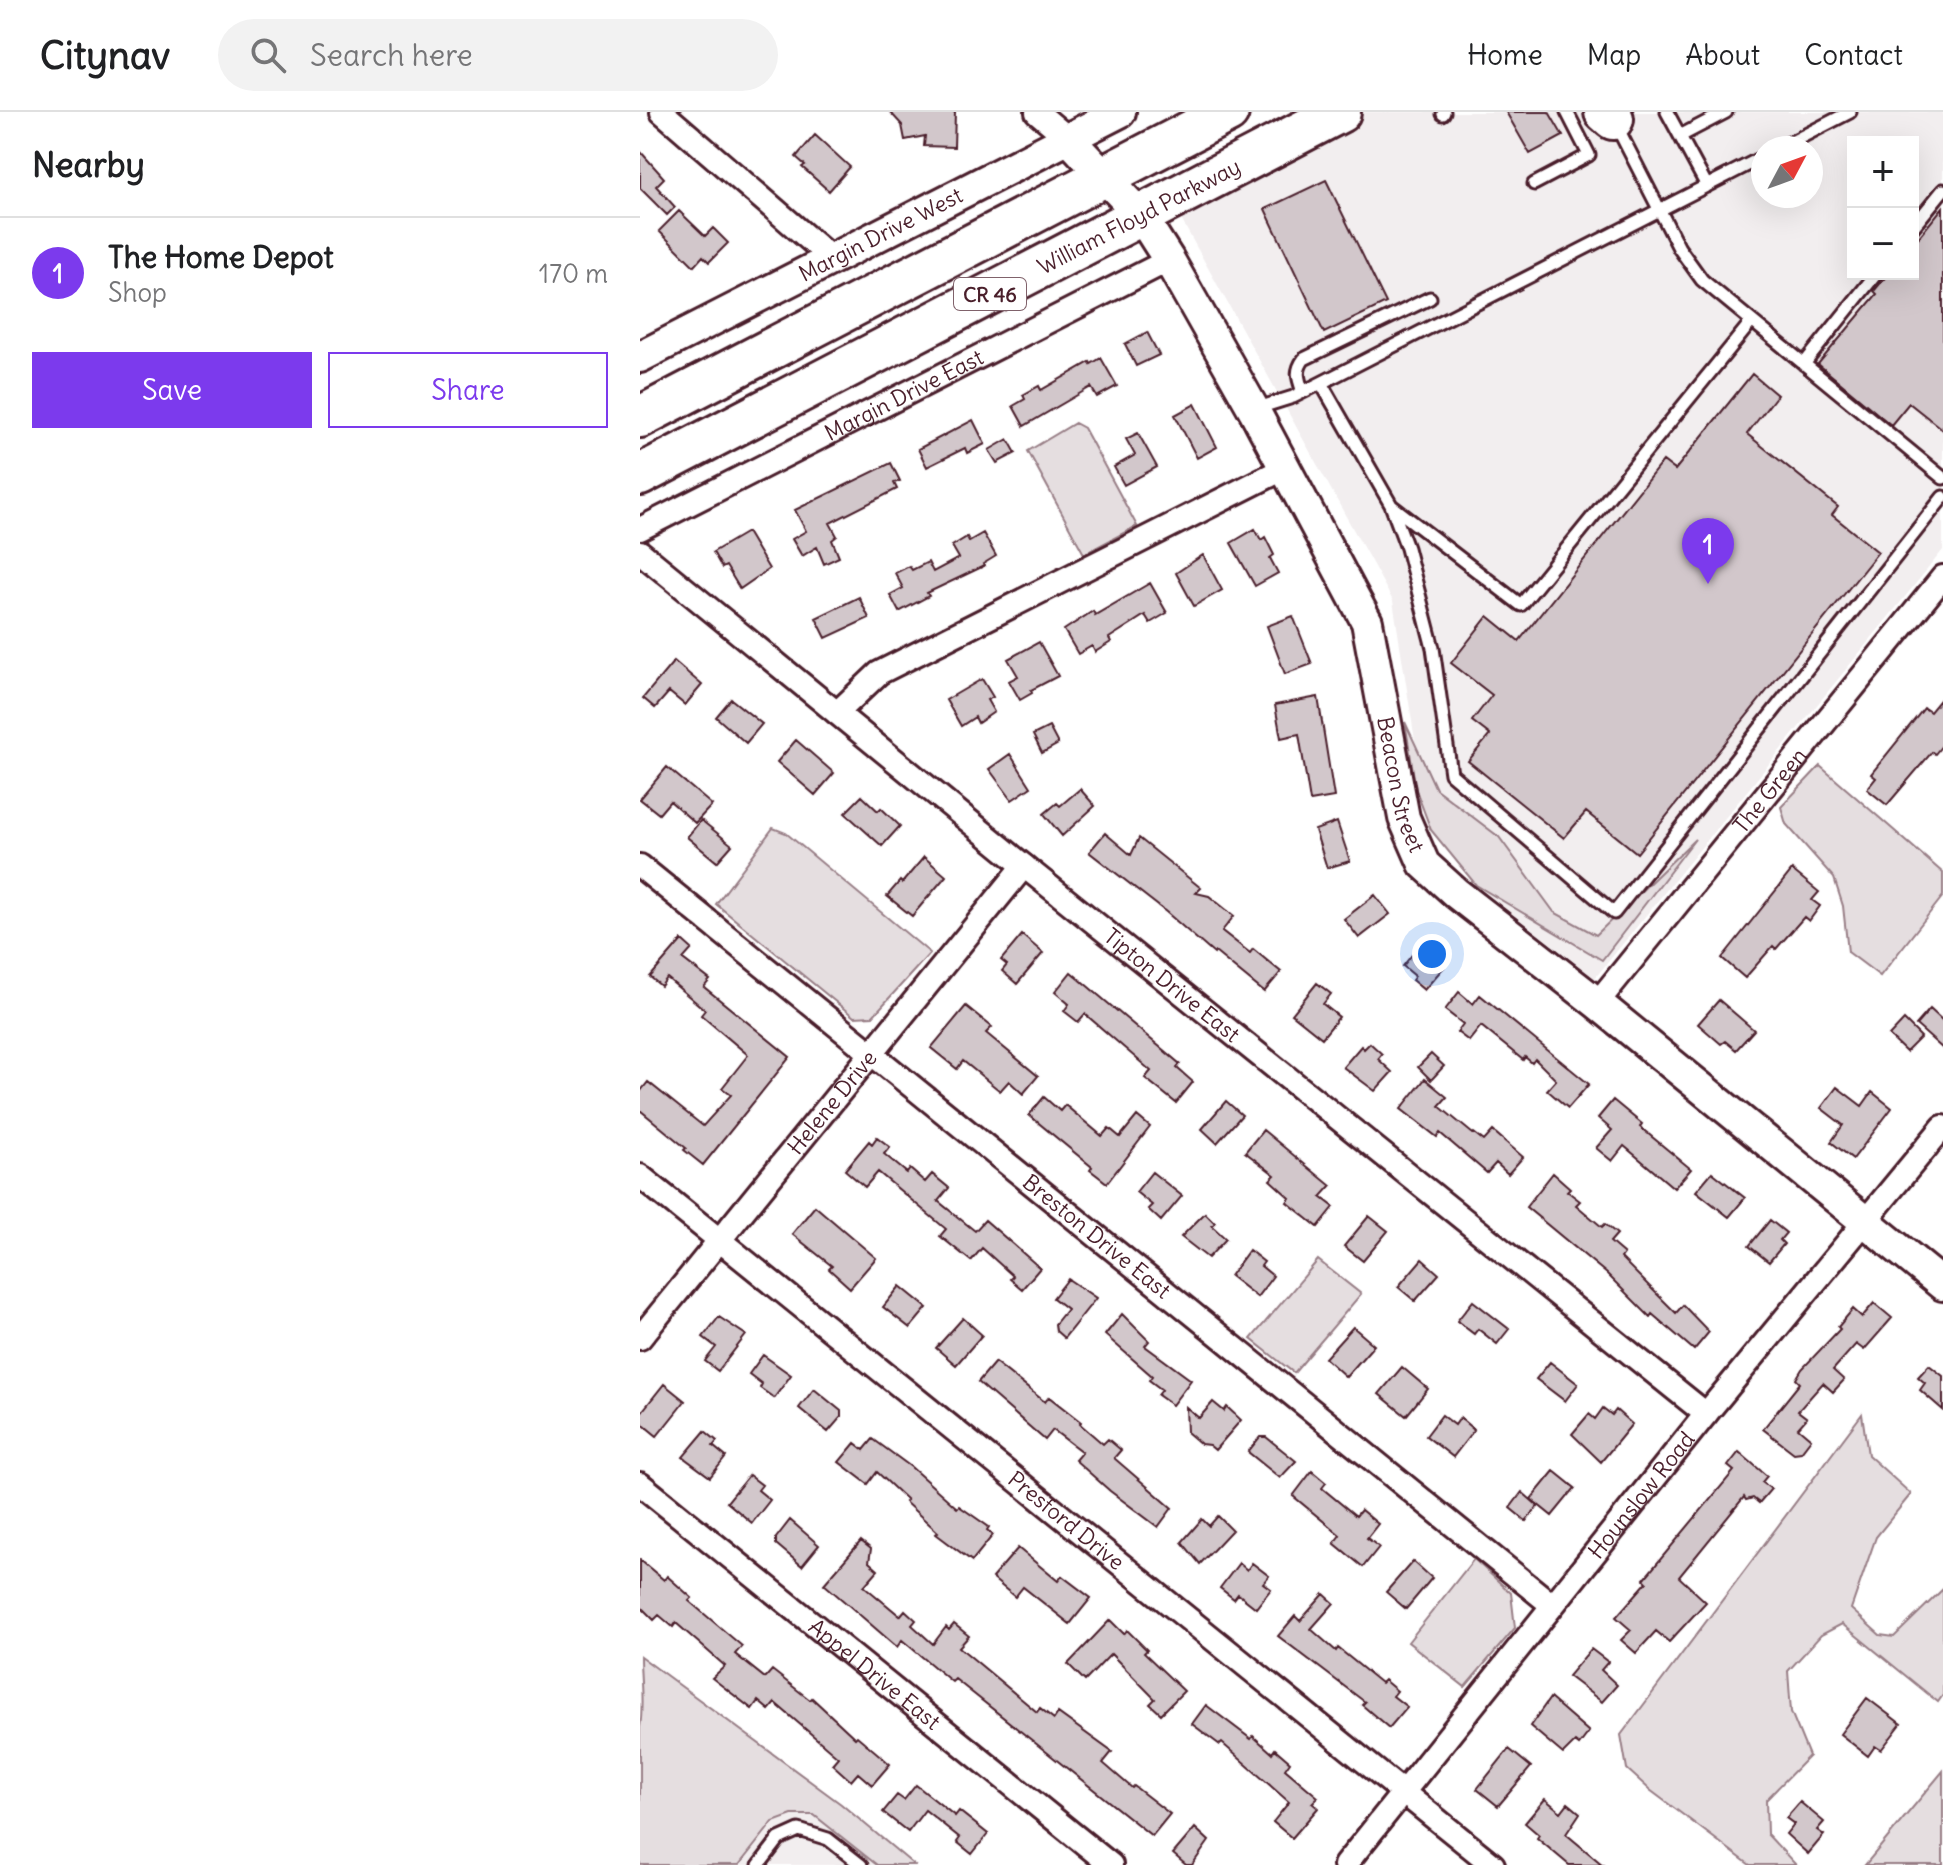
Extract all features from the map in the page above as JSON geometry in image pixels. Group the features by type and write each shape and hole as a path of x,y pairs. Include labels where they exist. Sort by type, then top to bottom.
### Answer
{"highway":[{"name":"William Floyd Parkway","path":"640,475 1123,196 1228,112"},
{"name":"William Floyd Parkway","path":"640,417 1123,196 1340,112"}],"street":[{"path":"662,112 831,258"},
{"path":"1037,112 1069,139"},
{"name":"Margin Drive West","path":"640,357 1120,112"},
{"name":"Beacon Street","path":"1069,139 1123,196 1169,260 1254,410 1367,622 1404,818 1424,864 1943,1285"},
{"name":"Margin Drive East","path":"640,529 1169,260"},
{"path":"837,713 879,673 1285,468"},
{"name":"Tipton Drive East","path":"640,552 1024,866 1706,1414"},
{"name":"The Green","path":"1597,1003 1943,577"},
{"name":"Breston Drive East","path":"640,866 1552,1605"},
{"name":"Helene Drive","path":"640,1338 1024,866"},
{"name":"Hounslow Road","path":"1345,1865 1706,1414 1943,1127"},
{"name":"Presford Drive","path":"640,1176 1493,1865"},
{"name":"Appel Drive East","path":"640,1484 1111,1865"}],"lane":[{"path":"1534,184 1589,155 1567,112"},
{"path":"1667,112 1707,186"},
{"path":"1680,136 1726,112"},
{"path":"1803,136 1850,112"},
{"path":"1610,114 1679,248 1702,280 1943,477"},
{"path":"1254,410 1321,383 1751,163"},
{"path":"1919,220 1943,190"},
{"path":"1804,364 1871,280"},
{"path":"1298,394 1298,367 1304,359 1430,298"},
{"path":"1391,505 1521,605 1752,321"},
{"path":"1321,383 1391,505 1407,548 1433,648 1451,774 1614,913 1943,497"},
{"path":"759,1865 779,1839 799,1830 828,1839 861,1865"}],"shaded area":[{"path":"1298,112 1943,112 1943,550 1595,978 1476,885 1425,804 1393,601 1162,185"},
{"path":"1075,423 1084,428 1137,526 1084,554 1028,451"},
{"path":"1405,722 1436,789 1499,837 1554,912 1596,935 1695,839 1602,960 1476,885 1431,830 1416,790"},
{"path":"1820,766 1943,873 1943,896 1880,976 1848,952 1843,906 1834,878 1786,824 1781,807"},
{"path":"773,828 786,833 930,953 873,1016 854,1017 716,904"},
{"path":"1318,1260 1361,1294 1294,1373 1251,1339"},
{"path":"1862,1414 1868,1455 1911,1494 1876,1537 1851,1609 1880,1635 1894,1637 1943,1589 1943,1695 1938,1702 1842,1624 1821,1635 1788,1671 1791,1712 1809,1756 1766,1800 1767,1834 1796,1865 1750,1865 1650,1790 1627,1769 1621,1735"},
{"path":"1474,1559 1511,1593 1515,1628 1465,1687 1408,1642"},
{"path":"640,1656 841,1804 914,1865 877,1865 814,1815 792,1815 773,1822 739,1865 640,1865"},
{"path":"1943,1771 1943,1865 1865,1865"},
{"path":"798,1779 902,1865 725,1865"}],"building":[{"path":"890,112 955,112 954,147 924,146 925,136 905,140 902,125"},
{"path":"1506,112 1549,112 1563,136 1530,154"},
{"path":"815,135 850,167 829,191 802,167 805,165 796,157"},
{"path":"640,151 664,178 656,186 675,207 667,215 640,188"},
{"path":"1326,180 1386,303 1324,333 1265,209"},
{"path":"1943,207 1943,430 1909,403 1891,425 1818,364 1877,294 1874,291 1883,280 1919,280 1919,237"},
{"path":"679,211 705,236 713,228 728,243 709,262 703,256 694,266 659,231"},
{"path":"1147,332 1159,355 1136,366 1125,344"},
{"path":"1101,358 1117,386 1097,397 1091,387 1024,426 1013,406 1025,399 1023,395 1039,386 1041,390"},
{"path":"1752,374 1777,395 1747,434 1838,507 1832,515 1878,552 1637,853 1586,812 1564,838 1468,761 1490,735 1472,721 1492,695 1451,663 1488,616 1519,641 1663,461 1675,470"},
{"path":"1195,404 1217,447 1197,458 1175,415"},
{"path":"973,420 985,444 967,453 965,448 927,467 918,449"},
{"path":"1138,433 1157,467 1124,485 1114,467 1135,455 1126,439"},
{"path":"1008,439 1016,453 997,463 989,450"},
{"path":"891,463 900,481 894,483 897,489 830,523 837,536 832,540 839,557 824,564 817,547 802,556 792,539 806,531 795,510"},
{"path":"1255,529 1261,540 1265,537 1274,555 1270,558 1278,573 1255,586 1231,543"},
{"path":"747,532 769,569 740,589 713,552"},
{"path":"983,533 996,556 984,566 927,593 929,596 899,612 890,595 903,588 895,573 909,566 912,570 928,562 933,572 959,558 952,546 967,537 969,541"},
{"path":"1203,555 1222,590 1194,606 1176,573"},
{"path":"1150,583 1167,613 1150,623 1145,615 1109,638 1111,642 1095,652 1092,646 1078,654 1064,630 1093,611 1095,615"},
{"path":"859,597 869,618 826,638 816,618"},
{"path":"1293,616 1312,664 1285,674 1267,626"},
{"path":"1039,642 1058,676 1031,690 1032,693 1020,700 1009,681 1018,676 1008,659"},
{"path":"674,661 702,685 685,705 669,692 655,708 643,698"},
{"path":"982,679 993,697 987,700 994,712 978,723 975,717 961,726 946,700"},
{"path":"1943,696 1943,744 1935,754 1932,752 1887,805 1867,789 1876,778 1871,774 1924,708 1930,712"},
{"path":"1318,697 1334,797 1310,801 1299,734 1281,738 1275,705"},
{"path":"731,699 762,724 746,743 716,717"},
{"path":"1049,727 1058,744 1042,753 1033,735"},
{"path":"796,740 834,773 815,795 777,762"},
{"path":"1010,754 1031,787 1012,800 989,769"},
{"path":"667,767 712,805 695,823 670,801 659,814 640,799"},
{"path":"1080,789 1095,806 1062,836 1044,814 1057,803 1060,806"},
{"path":"862,796 900,826 882,846 845,813"},
{"path":"701,820 732,845 717,862 687,837"},
{"path":"1337,822 1350,861 1327,868 1315,830"},
{"path":"1105,833 1131,855 1139,838 1201,888 1196,893 1209,896 1234,916 1222,931 1250,953 1253,949 1281,972 1264,992 1089,852"},
{"path":"924,857 946,876 912,916 887,896"},
{"path":"1792,870 1819,892 1812,900 1820,906 1809,921 1804,917 1776,949 1773,946 1745,978 1722,958"},
{"path":"1375,895 1390,914 1359,938 1344,919"},
{"path":"1022,935 1043,953 1017,984 1002,971 1007,965 1001,960"},
{"path":"682,940 692,949 683,959 710,980 704,987 790,1057 703,1165 640,1110 640,1092 648,1082 703,1126 731,1095 722,1088 748,1055 701,1015 705,1010 667,978 661,986 650,977"},
{"path":"1419,946 1444,967 1424,990 1412,980 1415,976 1403,966"},
{"path":"1071,972 1180,1064 1177,1068 1193,1082 1176,1103 1145,1078 1151,1071 1085,1014 1078,1022 1064,1011 1069,1004 1055,992"},
{"path":"1317,983 1331,994 1323,1004 1339,1017 1322,1038 1292,1014"},
{"path":"1459,992 1473,1004 1480,995 1589,1084 1568,1108 1547,1090 1556,1080 1535,1059 1532,1063 1525,1057 1523,1060 1481,1026 1469,1041 1457,1032 1463,1024 1445,1010"},
{"path":"1719,1000 1754,1030 1736,1050 1725,1041 1721,1044 1698,1024"},
{"path":"966,1006 992,1027 986,1033 1038,1076 1023,1094 1009,1081 1000,1091 963,1061 957,1069 931,1048"},
{"path":"1930,1009 1943,1021 1943,1049 1916,1025"},
{"path":"1904,1020 1921,1037 1906,1052 1889,1036"},
{"path":"1370,1043 1382,1054 1378,1059 1392,1072 1375,1091 1343,1067 1361,1046 1364,1049"},
{"path":"1431,1054 1444,1066 1431,1080 1418,1067"},
{"path":"1425,1079 1447,1097 1439,1106 1473,1134 1484,1141 1493,1131 1523,1157 1508,1174 1496,1163 1487,1173 1440,1133 1437,1137 1401,1109"},
{"path":"1837,1087 1862,1106 1872,1092 1892,1108 1853,1159 1831,1142 1843,1125 1821,1108"},
{"path":"1044,1097 1060,1111 1065,1105 1102,1136 1109,1128 1120,1137 1137,1116 1150,1127 1107,1183 1029,1115"},
{"path":"1613,1100 1691,1169 1674,1188 1624,1146 1612,1161 1596,1148 1612,1130 1598,1118"},
{"path":"1226,1101 1242,1115 1217,1143 1202,1129"},
{"path":"1263,1130 1331,1186 1321,1197 1334,1207 1318,1227 1287,1202 1290,1198 1270,1180 1275,1175 1245,1152"},
{"path":"877,1137 890,1147 884,1154 907,1173 910,1169 925,1182 932,1174 949,1188 938,1201 975,1231 985,1220 1040,1268 1022,1289 1010,1279 1013,1276 982,1248 971,1261 940,1236 946,1229 878,1172 865,1187 845,1170 869,1141 872,1144"},
{"path":"1152,1172 1182,1196 1161,1221 1148,1209 1152,1205 1136,1192"},
{"path":"1712,1172 1745,1198 1729,1217 1696,1191"},
{"path":"1553,1173 1570,1188 1567,1191 1580,1201 1576,1205 1602,1227 1605,1224 1617,1234 1610,1242 1624,1254 1621,1258 1676,1313 1683,1305 1709,1332 1694,1350 1652,1314 1650,1317 1607,1274 1526,1207"},
{"path":"815,1206 876,1258 850,1288 829,1269 832,1266 792,1234"},
{"path":"1205,1213 1215,1223 1212,1226 1226,1239 1208,1258 1181,1237"},
{"path":"1369,1216 1388,1231 1363,1261 1344,1246"},
{"path":"1770,1220 1786,1233 1780,1240 1784,1244 1769,1262 1749,1246"},
{"path":"1249,1250 1264,1262 1261,1266 1273,1276 1257,1297 1230,1276"},
{"path":"1422,1259 1439,1274 1415,1301 1398,1287"},
{"path":"1068,1279 1096,1298 1064,1338 1056,1331 1055,1324 1067,1309 1053,1298"},
{"path":"900,1286 927,1308 910,1328 883,1307"},
{"path":"1473,1301 1509,1329 1497,1344 1478,1329 1474,1334 1457,1321"},
{"path":"1874,1303 1892,1318 1864,1350 1856,1344 1833,1370 1844,1380 1833,1392 1823,1383 1798,1411 1807,1418 1798,1428 1811,1439 1801,1452 1794,1453 1763,1429 1800,1383 1796,1379 1802,1369 1840,1329 1838,1327 1853,1309 1862,1317"},
{"path":"1122,1314 1149,1341 1145,1346 1191,1380 1172,1405 1158,1395 1162,1390 1149,1380 1152,1376 1105,1335"},
{"path":"719,1317 746,1335 718,1371 705,1361 716,1347 703,1337"},
{"path":"963,1318 982,1335 956,1365 936,1348"},
{"path":"1353,1327 1374,1345 1346,1377 1325,1358"},
{"path":"763,1355 791,1375 774,1398 760,1388 762,1384 749,1374"},
{"path":"995,1362 1045,1402 1049,1397 1103,1444 1108,1439 1121,1450 1114,1458 1172,1508 1158,1527 1075,1460 1082,1452 1053,1430 1045,1440 978,1382"},
{"path":"1550,1362 1578,1384 1565,1401 1536,1379"},
{"path":"1929,1365 1943,1376 1943,1410 1920,1390 1925,1383 1918,1377"},
{"path":"1402,1367 1428,1389 1406,1416 1379,1394"},
{"path":"664,1384 685,1401 657,1436 640,1422 640,1414"},
{"path":"814,1389 841,1411 841,1417 828,1432 799,1408"},
{"path":"1213,1402 1224,1411 1227,1407 1241,1420 1215,1450 1201,1444 1187,1432 1186,1407 1199,1418"},
{"path":"1603,1408 1612,1415 1616,1410 1632,1424 1601,1462 1572,1434 1589,1414 1595,1419"},
{"path":"1442,1415 1455,1425 1460,1418 1474,1430 1453,1457 1426,1436"},
{"path":"705,1431 717,1441 713,1446 726,1457 710,1477 683,1457"},
{"path":"1260,1437 1266,1437 1296,1461 1280,1478 1248,1452"},
{"path":"873,1439 911,1467 957,1508 959,1506 989,1527 987,1530 993,1535 972,1561 936,1534 938,1532 877,1472 868,1484 839,1462 855,1443 864,1450"},
{"path":"1739,1452 1767,1476 1762,1482 1771,1489 1759,1503 1753,1498 1746,1500 1744,1497 1679,1577 1706,1602 1669,1642 1656,1631 1636,1653 1621,1640 1631,1630 1616,1617 1734,1471 1728,1466"},
{"path":"1312,1471 1326,1483 1322,1488 1356,1516 1361,1510 1378,1524 1367,1538 1379,1547 1363,1567 1334,1543 1340,1535 1293,1496"},
{"path":"1554,1471 1575,1488 1552,1516 1531,1499"},
{"path":"749,1475 762,1485 758,1490 770,1500 752,1523 727,1502"},
{"path":"1522,1492 1538,1506 1526,1521 1510,1508"},
{"path":"1218,1516 1232,1530 1200,1564 1182,1542 1202,1519 1209,1526"},
{"path":"790,1520 819,1545 802,1566 776,1544 776,1538"},
{"path":"861,1541 871,1549 869,1562 878,1570 864,1586 900,1616 905,1610 916,1620 912,1625 933,1644 946,1627 949,1630 954,1624 969,1636 959,1647 1037,1712 1040,1708 1054,1719 1058,1713 1112,1752 1103,1763 1170,1814 1152,1836 955,1679 952,1682 902,1640 897,1647 824,1584"},
{"path":"1018,1548 1058,1581 1062,1576 1091,1598 1070,1624 1023,1587 1015,1597 992,1578"},
{"path":"640,1560 664,1580 667,1576 692,1598 689,1601 742,1646 735,1654 765,1678 772,1670 810,1700 812,1698 855,1738 857,1736 890,1764 872,1785 858,1773 851,1781 832,1764 838,1757 775,1703 769,1710 758,1701 752,1709 712,1678 725,1666 676,1623 673,1627 659,1615 654,1620 640,1606"},
{"path":"1413,1561 1432,1578 1406,1609 1386,1592"},
{"path":"1239,1563 1247,1570 1252,1563 1269,1576 1263,1583 1271,1589 1256,1608 1238,1594 1234,1599 1220,1588"},
{"path":"1324,1594 1334,1603 1311,1629 1336,1651 1338,1648 1381,1683 1384,1680 1397,1691 1393,1696 1407,1707 1389,1728 1362,1705 1365,1702 1278,1636 1295,1616 1300,1621"},
{"path":"1110,1620 1124,1634 1127,1630 1147,1650 1144,1653 1184,1691 1161,1714 1150,1704 1155,1699 1111,1654 1085,1681 1068,1664"},
{"path":"1591,1649 1608,1662 1601,1670 1617,1685 1602,1702 1568,1676"},
{"path":"1550,1698 1589,1732 1579,1745 1575,1742 1563,1754 1530,1726"},
{"path":"1867,1698 1901,1724 1881,1750 1875,1746 1868,1756 1840,1734"},
{"path":"1206,1705 1251,1739 1253,1736 1272,1753 1275,1749 1290,1762 1285,1769 1318,1797 1312,1803 1318,1808 1292,1838 1273,1822 1289,1802 1222,1743 1220,1745 1192,1724"},
{"path":"1509,1749 1531,1767 1498,1806 1477,1789"},
{"path":"916,1785 955,1816 959,1811 988,1834 972,1854 957,1842 960,1838 925,1810 908,1832 883,1812 897,1795 904,1800"},
{"path":"1545,1799 1561,1812 1568,1803 1580,1813 1566,1834 1603,1865 1569,1865 1537,1838 1539,1835 1525,1823"},
{"path":"1800,1802 1824,1822 1817,1830 1824,1835 1808,1854 1786,1834 1794,1824 1786,1818"},
{"path":"1195,1828 1209,1841 1192,1865 1186,1865 1173,1854"}],"place":[{"name":"The Home Depot","path":"1708,584"}]}
